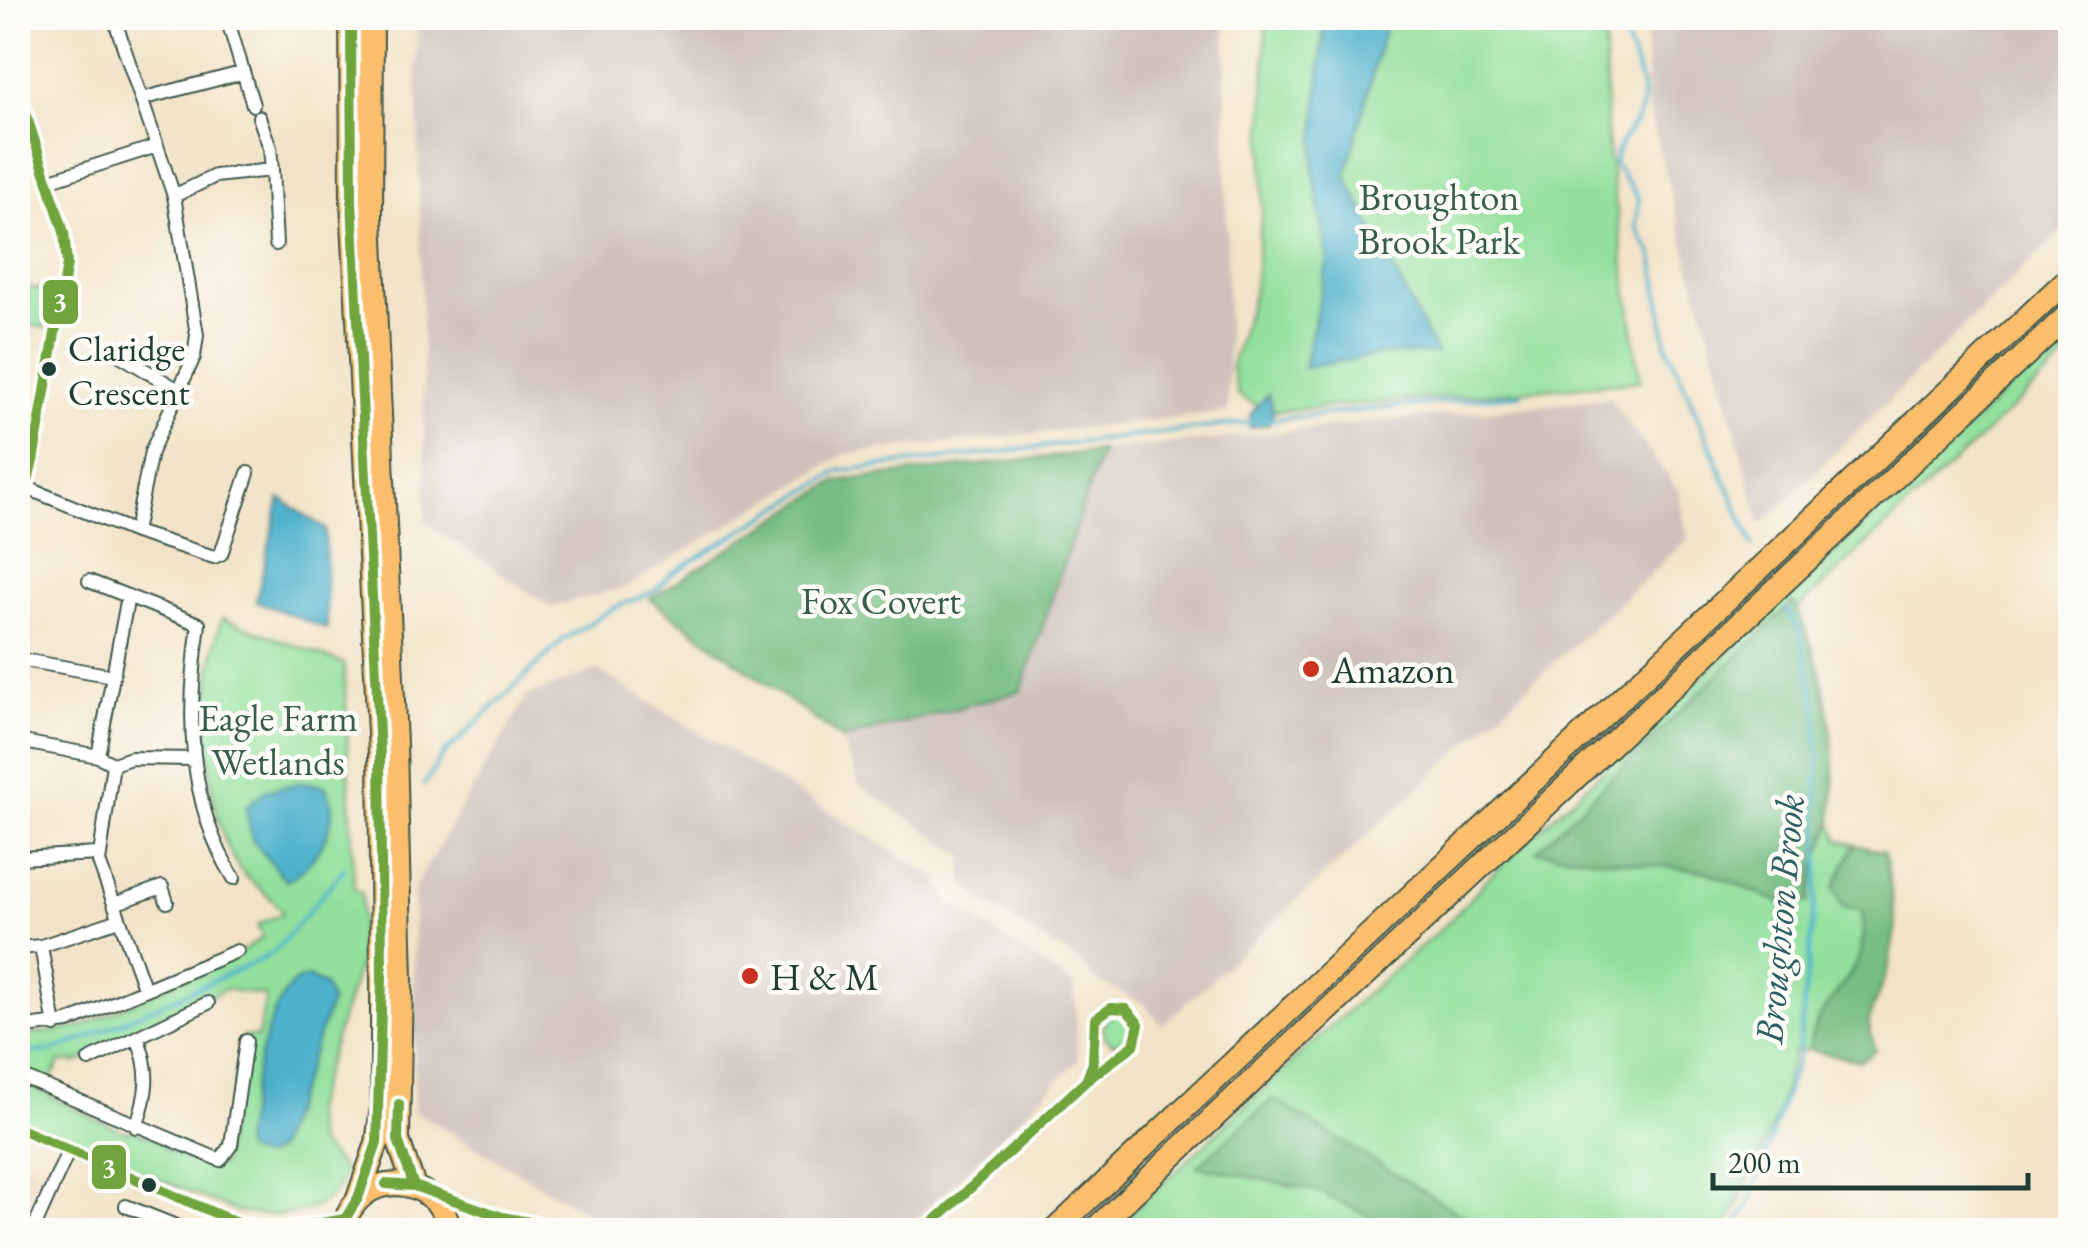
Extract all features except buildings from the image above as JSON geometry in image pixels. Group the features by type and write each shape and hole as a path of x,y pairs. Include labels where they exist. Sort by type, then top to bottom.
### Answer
{"highway":[{"path":"344,1225 377,1143 382,1106 380,754 352,201 350,18"},
{"path":"372,18 371,217 396,780 398,1140 420,1188 438,1202 450,1230"},
{"path":"1055,1230 2070,277"},
{"path":"1094,1230 2070,313"},
{"path":"358,1198 384,1184 420,1188"}],"street":[{"path":"114,18 174,196 196,335 194,357 151,452 135,532"},
{"path":"227,18 241,72 270,148 276,244"},
{"path":"141,99 241,72"},
{"path":"18,90 64,232 67,264 18,518"},
{"path":"48,181 156,146"},
{"path":"174,196 215,176 272,170"},
{"path":"114,350 180,391"},
{"path":"18,421 38,425"},
{"path":"26,488 135,532 214,557 220,554 248,472"},
{"path":"89,581 199,624 190,714 194,760 208,824 234,878"},
{"path":"98,756 128,596"},
{"path":"18,659 113,676"},
{"path":"18,767 20,742 98,756 113,764 131,758 194,760"},
{"path":"113,764 98,854 144,987"},
{"path":"18,858 98,854"},
{"path":"114,904 162,888 167,902"},
{"path":"18,948 41,946 119,920"},
{"path":"41,946 55,1026"},
{"path":"18,1028 55,1026 238,951"},
{"path":"89,1060 208,1003"},
{"path":"925,1230 1086,1081 1134,1045 1139,1033 1135,1018 1126,1009 1111,1008 1099,1014 1093,1027 1094,1063 1086,1081"},
{"path":"136,1127 148,1091 147,1060 137,1037"},
{"path":"1094,1040 1104,1051 1121,1054"},
{"path":"18,1079 30,1080 220,1160 231,1145 246,1041"},
{"path":"18,1128 240,1224 281,1230 344,1225"},
{"path":"34,1230 68,1152"},
{"path":"420,1188 539,1225 572,1230"},
{"path":"126,1206 186,1230"},
{"path":"521,1230 539,1225"}],"shaded area":[{"path":"416,18 1225,18 1228,412 845,454 626,587 551,607 426,522"},
{"path":"1646,18 2070,18 2070,223 1761,525 1647,105"},
{"path":"1609,398 1678,490 1688,539 1162,1025 1145,1004 1098,982 1080,962 983,902 963,883 964,856 859,785 842,739 1021,691 1101,451"},
{"name":"H & M","path":"597,670 937,878 950,902 1075,986 1078,1061 905,1230 616,1230 414,1111 414,888 527,696"},
{"path":"18,1158 40,1168 18,1224"}],"green space":[{"name":"Broughton Brook Park","path":"1266,18 1604,18 1607,139 1640,381 1268,412 1238,395 1231,366 1253,295 1262,211"},
{"path":"18,285 52,292 45,328 18,323"},
{"path":"2070,331 2070,354 1797,609 1793,603 1537,851 1705,871 1782,903 1809,902 1816,863 1832,824 1839,840 1855,845 1834,888 1862,911 1859,955 1852,972 1821,1015 1809,1050 1794,1051 1778,1113 1726,1230 1486,1230 1273,1100 1199,1166 1318,1191 1397,1230 1113,1230 1439,930 1483,883"},
{"name":"Fox Covert","path":"1101,451 1021,691 842,739 650,599 836,481"},
{"path":"1793,602 1822,681 1834,765 1832,820 1816,864 1809,902 1782,903 1705,871 1536,851"},
{"name":"Eagle Farm Wetlands","path":"222,618 344,664 354,889 362,893 361,958 312,1110 317,1143 344,1170 329,1198 301,1212 285,1214 237,1212 18,1120 18,1085 32,1085 125,1132 134,1130 164,1143 165,1149 200,1163 222,1165 243,1036 258,1037 266,996 226,989 78,1062 60,1062 50,1081 30,1072 18,1072 18,1036 81,1027 244,950 263,937 257,925 283,913 235,862 216,808 210,775 208,708 210,675"},
{"path":"1855,845 1885,852 1896,925 1888,969 1868,1020 1875,1051 1860,1061 1809,1050 1821,1015 1860,955 1864,935 1862,911 1843,907 1834,888"},
{"path":"1118,1014 1132,1023 1133,1029 1124,1043 1118,1044 1104,1035 1103,1029 1112,1015"},
{"path":"1273,1099 1486,1230 1397,1230 1318,1191 1198,1166"}],"water":[{"path":"1324,18 1387,18 1346,176 1436,353 1378,355 1304,368 1328,260 1313,169"},
{"path":"1268,394 1273,414 1268,424 1250,428 1250,415"},
{"path":"280,498 325,529 327,629 256,601"},
{"path":"303,782 325,786 331,799 330,826 317,853 286,881 252,840 246,807 265,791"},
{"path":"307,977 324,985 331,1002 278,1147 267,1156 254,1155 245,1150 243,1143 270,1022 293,984"}],"waterway":[{"name":"Broughton Brook","path":"1619,18 1640,77 1642,101 1614,163 1639,199 1636,227 1653,255 1666,343 1753,545"},
{"path":"1268,420 1521,394"},
{"path":"424,785 443,755 563,640 614,608 655,591 671,574 839,471 1254,422"},
{"name":"Broughton Brook","path":"1735,1230 1752,1197 1798,1056 1819,865 1817,709 1800,633 1786,608"},
{"path":"18,1053 51,1051 84,1039 264,958 275,951 344,869"}],"transit line":[{"name":"3","path":"345,1219 358,1198 377,1143 382,976 380,754 352,201 351,18"},
{"name":"3","path":"18,89 64,232 67,264 33,461 18,518"},
{"name":"3","path":"1111,1008 1126,1009 1139,1024 1134,1045 1086,1081 1093,1063 1095,1019 1111,1008"},
{"name":"3","path":"925,1230 1086,1081"},
{"name":"3","path":"399,1104 398,1140 414,1186"},
{"name":"3","path":"18,1128 240,1224 281,1230 345,1219"},
{"name":"3","path":"386,1184 414,1186 502,1217 572,1230"}],"place":[{"name":"Claridge Crescent","path":"49,369"},
{"name":"Amazon","path":"1311,669"},
{"name":"H & M","path":"750,976"}]}
